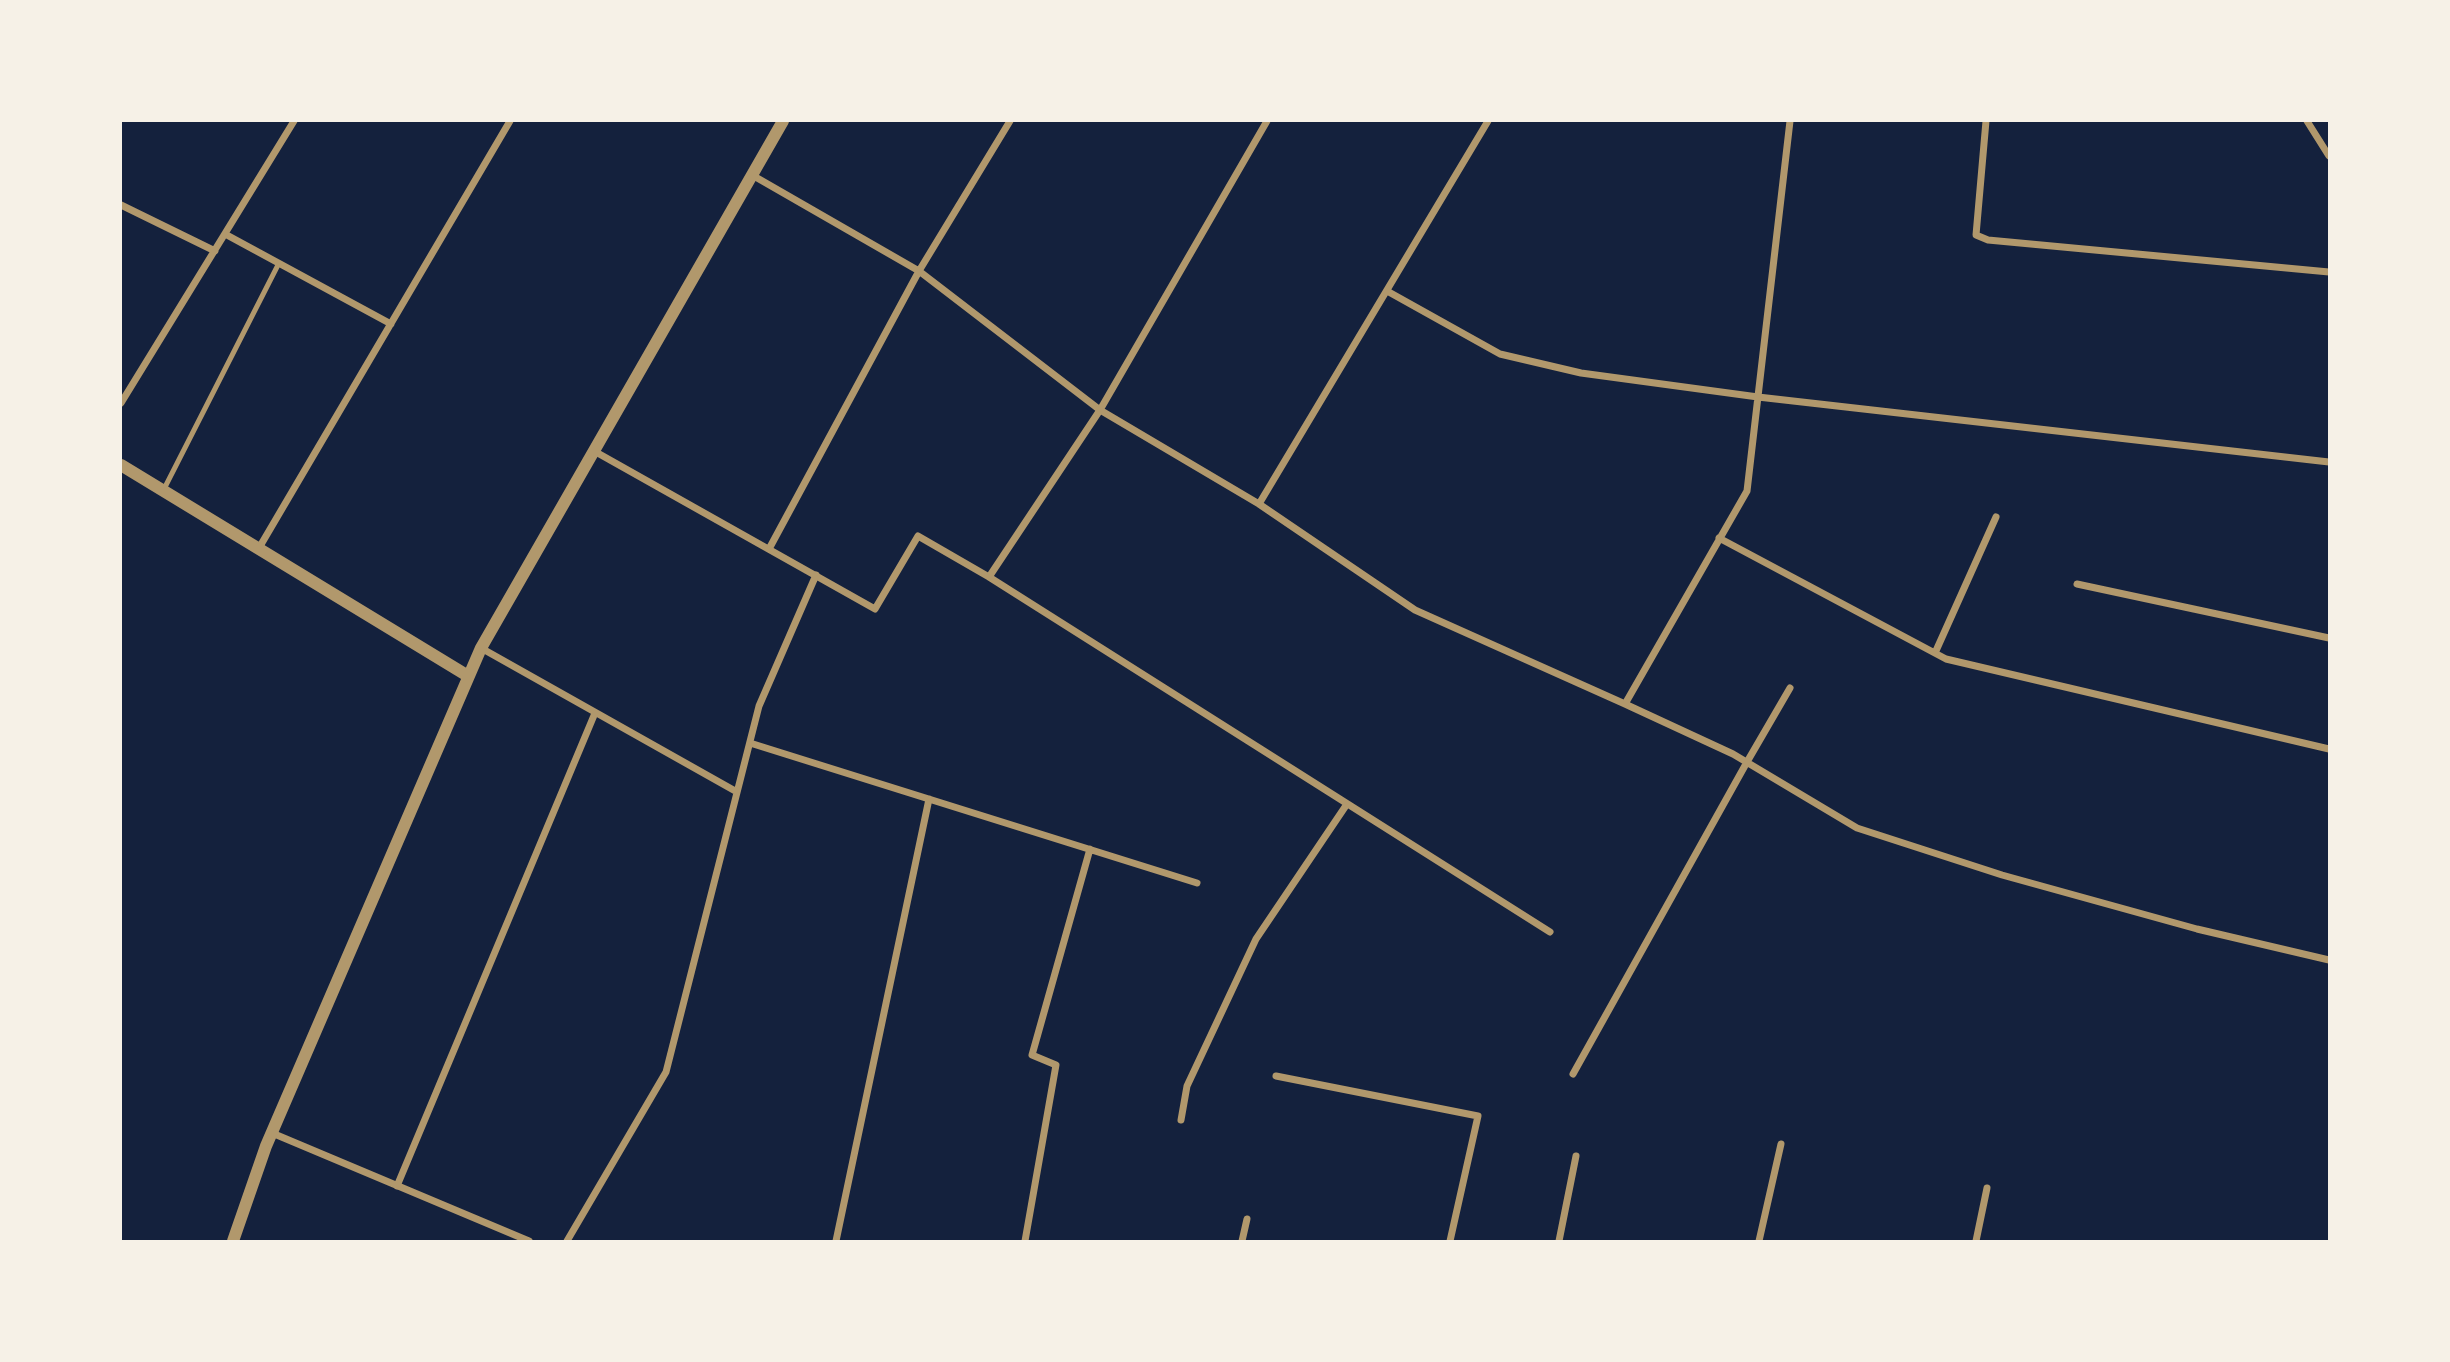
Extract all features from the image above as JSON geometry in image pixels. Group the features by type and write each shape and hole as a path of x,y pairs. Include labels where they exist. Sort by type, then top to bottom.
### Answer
{"street":[{"path":"121,403 294,121"},
{"path":"259,548 510,121"},
{"path":"233,1241 272,1133 481,648 783,121"},
{"path":"769,549 919,271 1010,121"},
{"path":"989,577 1100,410 1267,121"},
{"path":"1259,504 1488,121"},
{"path":"1625,704 1746,491 1790,121"},
{"path":"1986,121 1976,235 1988,240 2329,272"},
{"path":"2307,121 2329,156"},
{"path":"752,175 919,271 1100,410 1259,504 1415,610 1747,762 1857,828 2002,875 2119,908 2329,960"},
{"path":"121,205 215,251"},
{"path":"225,234 391,324"},
{"path":"1387,291 1500,354 1581,373 1758,397 2329,462"},
{"path":"593,451 876,609 918,536 989,577 1550,932"},
{"path":"121,465 468,676"},
{"path":"1935,653 1996,517"},
{"path":"1720,538 1946,659 2329,749"},
{"path":"568,1241 666,1072 759,706 816,575"},
{"path":"2077,584 2329,638"},
{"path":"481,648 737,792"},
{"path":"1573,1074 1790,688"},
{"path":"397,1186 595,713"},
{"path":"750,743 1197,883"},
{"path":"836,1241 929,799"},
{"path":"1181,1120 1186,1086 1256,939 1348,804"},
{"path":"1025,1241 1056,1065 1032,1055 1090,849"},
{"path":"1276,1076 1478,1116 1450,1241"},
{"path":"272,1133 529,1241"},
{"path":"1759,1241 1781,1144"},
{"path":"1559,1241 1576,1156"},
{"path":"1976,1241 1987,1188"},
{"path":"1242,1241 1247,1219"}],"lane":[{"path":"163,491 279,263"}]}
